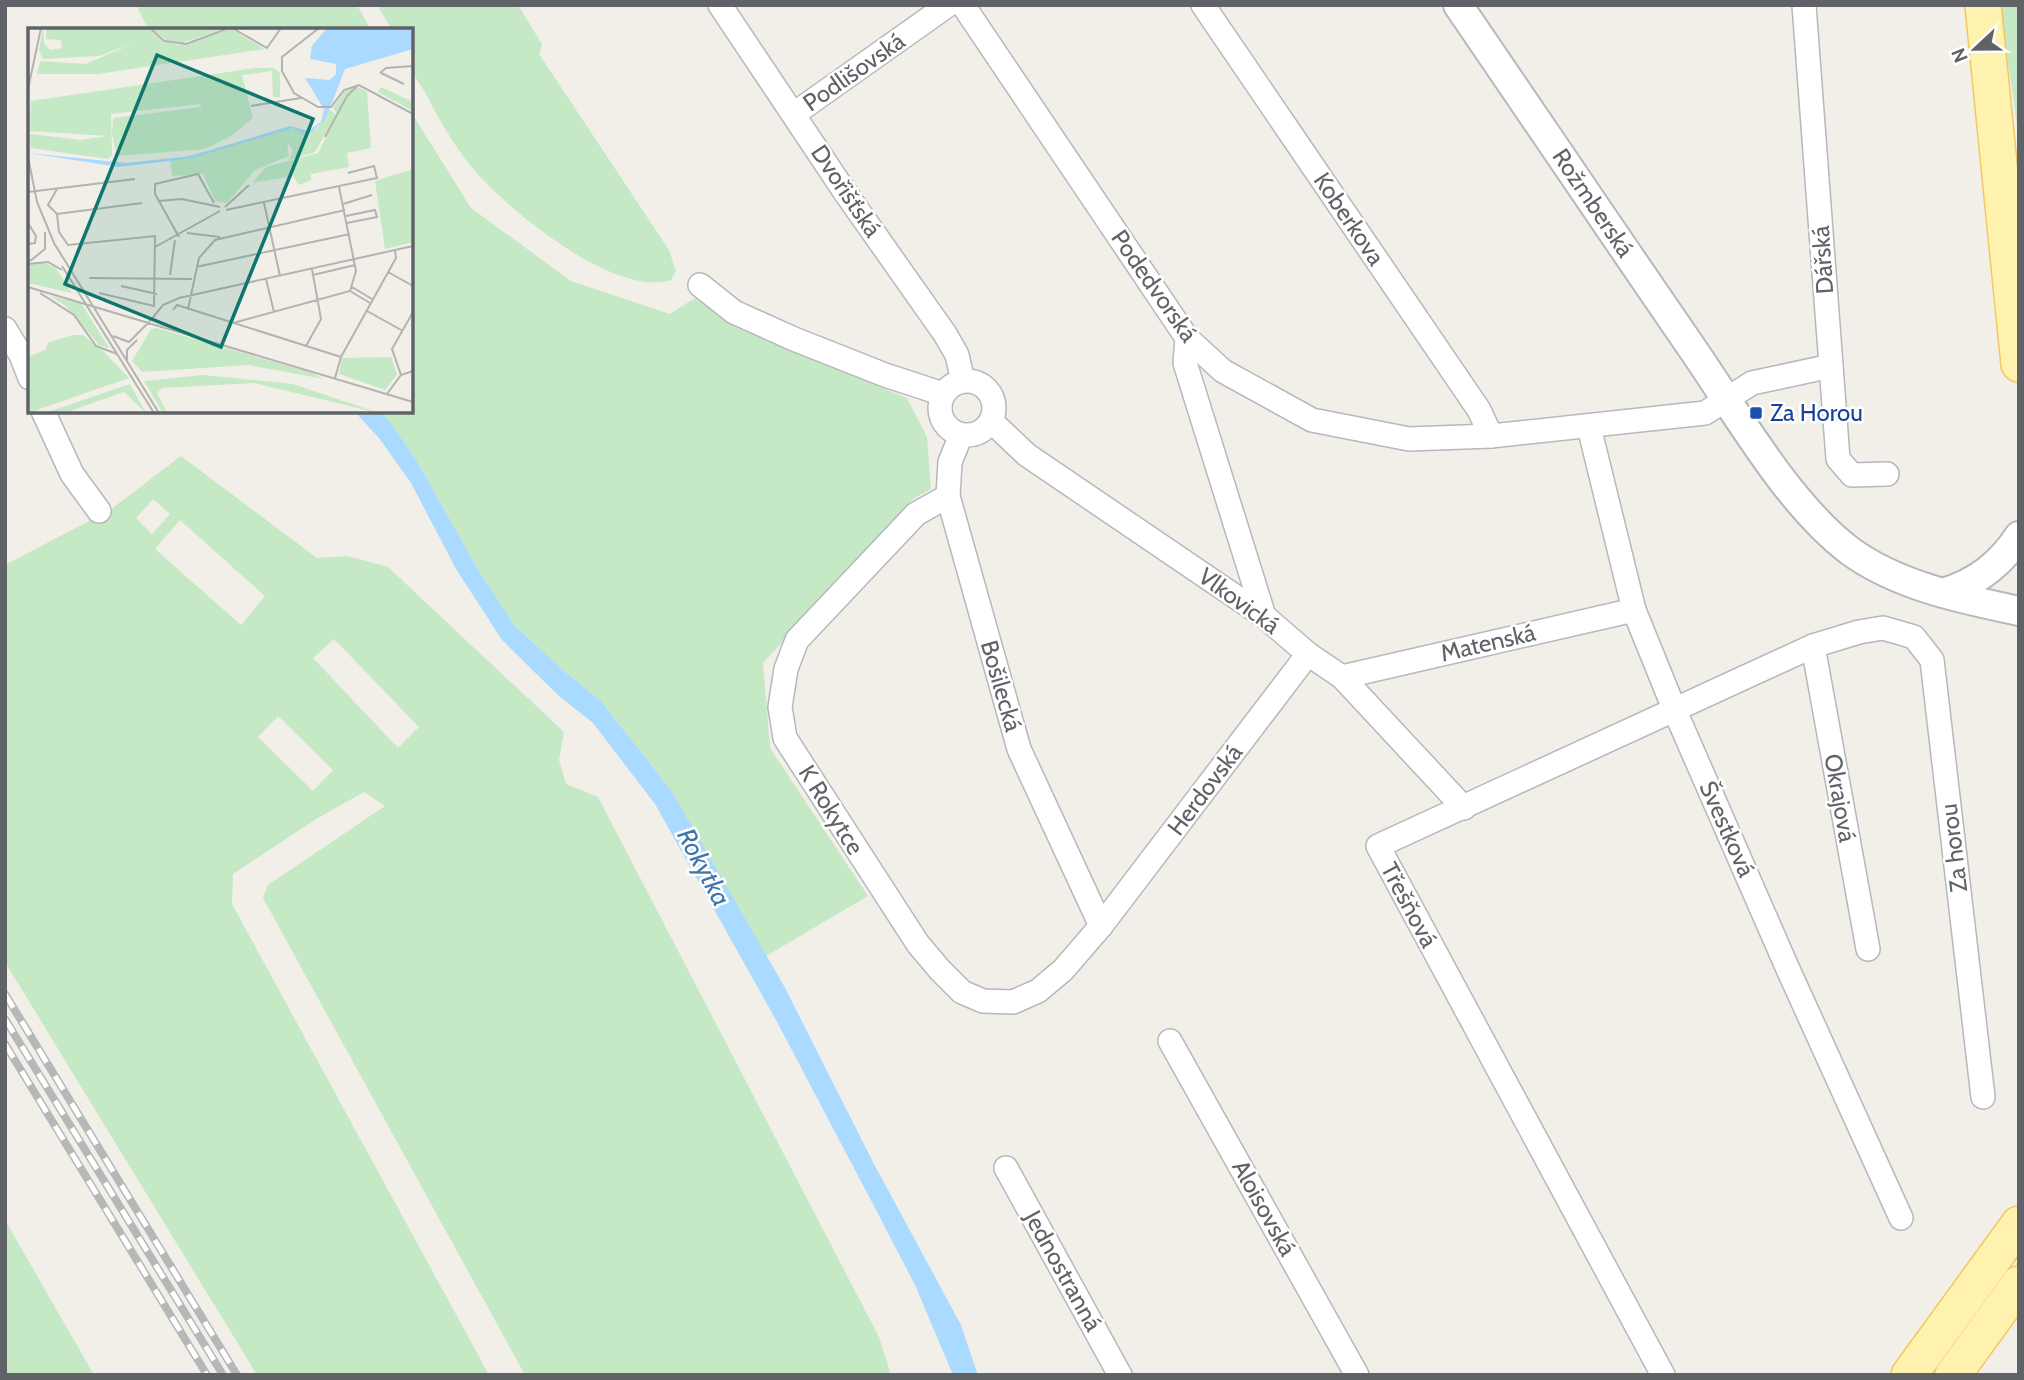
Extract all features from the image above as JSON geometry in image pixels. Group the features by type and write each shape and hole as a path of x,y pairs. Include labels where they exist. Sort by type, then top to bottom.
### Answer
{"main road":[{"path":"1983,5 2019,364"},
{"path":"1909,1375 2019,1224"},
{"path":"1953,1375 2019,1284"}],"street":[{"name":"Dvořišťská","path":"720,5 847,195 945,334 957,355 964,381"},
{"name":"Podlišovská","path":"794,114 948,5"},
{"name":"Podedvorská","path":"963,5 1187,338 1223,371 1312,420 1409,439 1491,436 1705,413 1728,400"},
{"name":"Koberkova","path":"1203,5 1479,410 1491,436"},
{"name":"Rožmberská","path":"1458,5 1777,471 1831,536 1879,568 1943,593 2019,611"},
{"name":"Dářská","path":"1804,5 1838,459 1852,475 1887,474"},
{"path":"700,285 734,312 794,339 885,375 943,394"},
{"path":"5,329 21,355 28,373"},
{"path":"1187,338 1185,363 1264,616"},
{"path":"1728,400 1752,383 1831,366"},
{"path":"964,381 984,386 995,407 991,421 984,430 974,435 961,435 947,427 940,415 943,394 955,383 964,381"},
{"path":"44,413 72,474 99,511"},
{"name":"Vlkovická","path":"991,421 1027,455 1264,616 1308,654 1342,677 1464,808"},
{"name":"Švestková","path":"1589,427 1634,610 1675,711 1787,967 1901,1217"},
{"name":"Bošilecká","path":"961,435 950,462 948,496 1018,749 1101,926"},
{"name":"K Rokytce","path":"948,496 916,514 797,640 786,669 780,707 785,738 918,944 962,992 983,1001 1013,1002 1038,991 1063,970 1101,926"},
{"path":"1943,593 1969,583 1993,567 2019,536"},
{"name":"Matenská","path":"1342,677 1634,610"},
{"name":"Třešňová","path":"1663,1375 1378,846 1813,646 1859,632 1883,628"},
{"name":"Za horou","path":"1883,628 1914,637 1932,660 1983,1097"},
{"name":"Okrajová","path":"1813,646 1868,949"},
{"name":"Herdovská","path":"1101,926 1308,654"},
{"name":"Aloisovská","path":"1170,1041 1357,1375"},
{"name":"Jednostranná","path":"1006,1168 1121,1375"}],"green space":[{"path":"136,5 357,5 370,28 148,28"},
{"path":"377,5 518,5 542,44 539,54 669,250 676,271 671,280 648,282 622,276 594,264 566,248 492,189 455,145 414,74 413,28 391,28"},
{"path":"2000,5 2019,5 2019,139"},
{"path":"413,115 471,208 571,281 670,314 695,298 737,328 907,398 927,437 931,489 913,499 763,663 770,748 868,896 766,956 671,790 600,700 515,626 480,573 418,463 382,413 413,413"},
{"path":"181,456 317,558 347,556 388,567 564,732 559,760 566,784 598,797 879,1337 891,1375 525,1375 263,898 268,885 385,806 364,792 316,819 233,874 232,904 489,1375 257,1375 5,962 5,565 110,510","holes":["153,499 170,514 152,534 136,518","180,520 265,596 241,625 155,549","334,639 419,727 398,748 313,658","278,716 333,770 313,791 258,737"]},
{"path":"5,1220 94,1375 5,1375"}],"water":[{"name":"Rokytka","path":"356,413 382,413 393,426 418,463 480,573 515,626 600,700 671,790 784,986 874,1164 961,1325 978,1375 953,1375 915,1285 875,1208 776,1020 655,804 593,723 560,697 502,640 456,569 411,483 379,438"}],"railway":[{"path":"5,994 237,1375"},
{"path":"5,1019 223,1375"},
{"path":"5,1044 207,1375"}],"place":[{"name":"Za Horou","path":"1756,413"}]}
